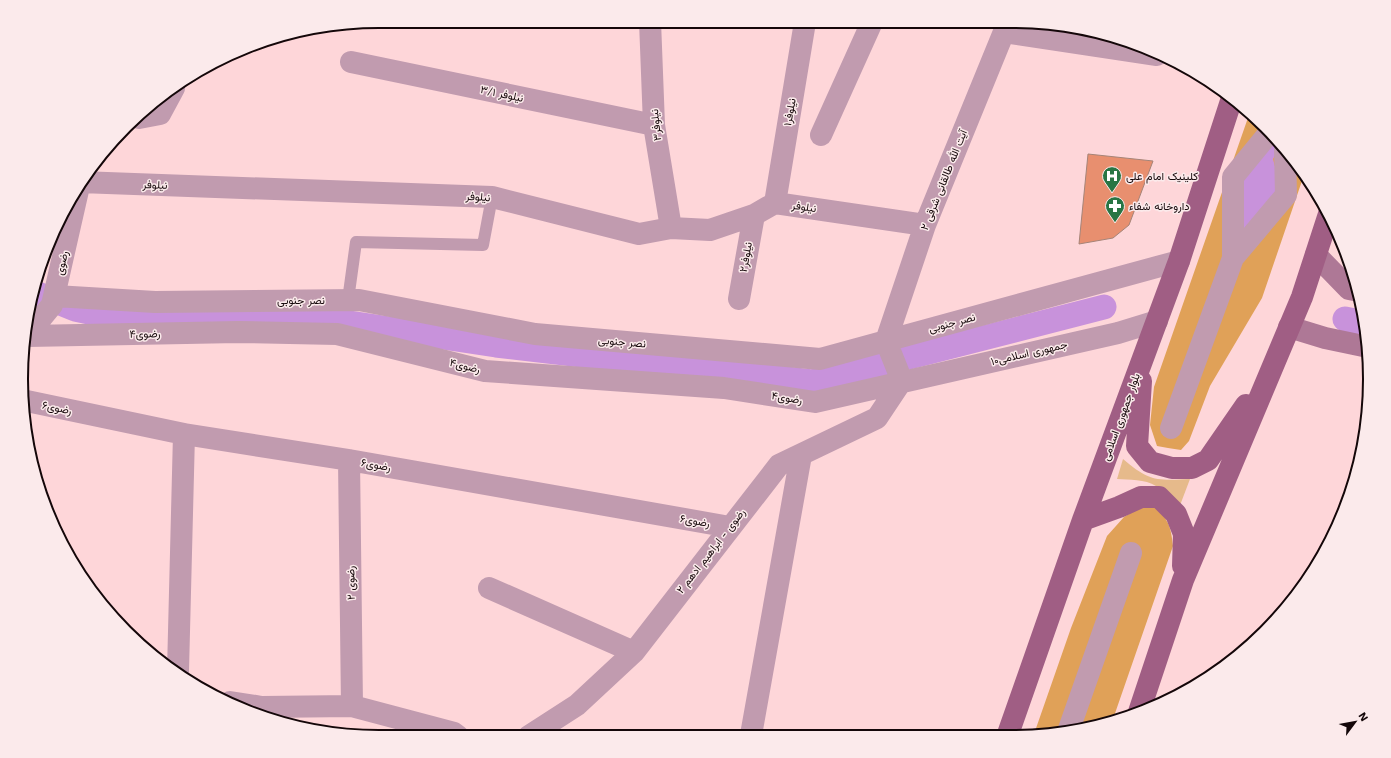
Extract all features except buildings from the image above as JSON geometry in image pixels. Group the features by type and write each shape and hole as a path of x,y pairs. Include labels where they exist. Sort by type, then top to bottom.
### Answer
{"main road":[{"name":"بلوار جمهوری اسلامی","path":"1009,730 1083,520 1179,261 1230,104"},
{"path":"1142,704 1183,580 1302,297 1326,223"},
{"path":"1143,356 1137,446 1150,462 1172,468 1192,468 1208,460 1270,373"},
{"path":"1083,520 1141,497 1159,497 1176,514 1184,534 1183,580"}],"street":[{"name":"نیلوفر۳","path":"650,28 654,125 671,228"},
{"name":"نیلوفر۱","path":"775,203 804,28"},
{"path":"822,135 869,28"},
{"name":"آیت الله طالقانی شرقی ۲","path":"886,341 925,225 1006,28"},
{"path":"1011,28 1136,51"},
{"name":"نیلوفر ۳/۱","path":"351,62 654,125"},
{"path":"146,117 160,114 168,99"},
{"path":"1234,258 1232,178 1266,137"},
{"path":"1171,428 1234,258 1286,195 1285,159"},
{"name":"نیلوفر","path":"88,182 492,197 639,234 671,228 710,230 754,215 775,203 925,225"},
{"name":"رضوی","path":"32,330 52,305 75,203"},
{"name":"نیلوفر۲","path":"739,299 754,215"},
{"path":"1316,255 1349,289 1351,289"},
{"name":"نصر جنوبی","path":"54,296 155,302 359,300 534,334 820,359 1179,261"},
{"name":"جمهوری اسلامی۱۰","path":"900,377 1118,333 1157,321"},
{"path":"1289,327 1325,338 1361,346"},
{"name":"رضوی۴","path":"31,336 238,332 337,334 485,371 724,388 815,402 900,377"},
{"path":"886,341 900,377"},
{"name":"رضوی - ابراهیم ادهم ۲","path":"538,730 577,705 634,652 779,465 877,418 900,377"},
{"name":"رضوی۶","path":"29,401 184,434 349,460 730,527"},
{"path":"178,667 184,434"},
{"path":"752,730 801,455"},
{"name":"رضوی ۲","path":"349,460 352,706"},
{"path":"1071,725 1131,553"},
{"path":"489,588 634,652"},
{"path":"254,707 262,708 352,706 443,730"}],"lane":[{"path":"348,300 356,242 483,244 492,197"}],"shaded area":[{"path":"1247,119 1276,148 1302,181 1262,298 1210,386 1189,441 1181,450 1157,446 1150,425 1154,387"},
{"path":"1269,140 1278,150 1273,159 1282,193 1237,245 1237,180"},
{"path":"1123,459 1147,476 1169,480 1190,479 1179,508 1162,491 1152,484 1137,480 1117,479"},
{"path":"1140,507 1157,507 1169,525 1173,546 1115,714 1080,723 1036,729 1071,628 1107,536 1124,517"}],"waterway":[{"path":"39,294 75,309 136,322 343,322 496,345 812,382 1104,307"},
{"path":"1345,319 1358,322"}],"place":[{"name":"کلینیک امام علی","path":"1112,193"},
{"name":"داروخانه شفاء","path":"1115,223"}]}
